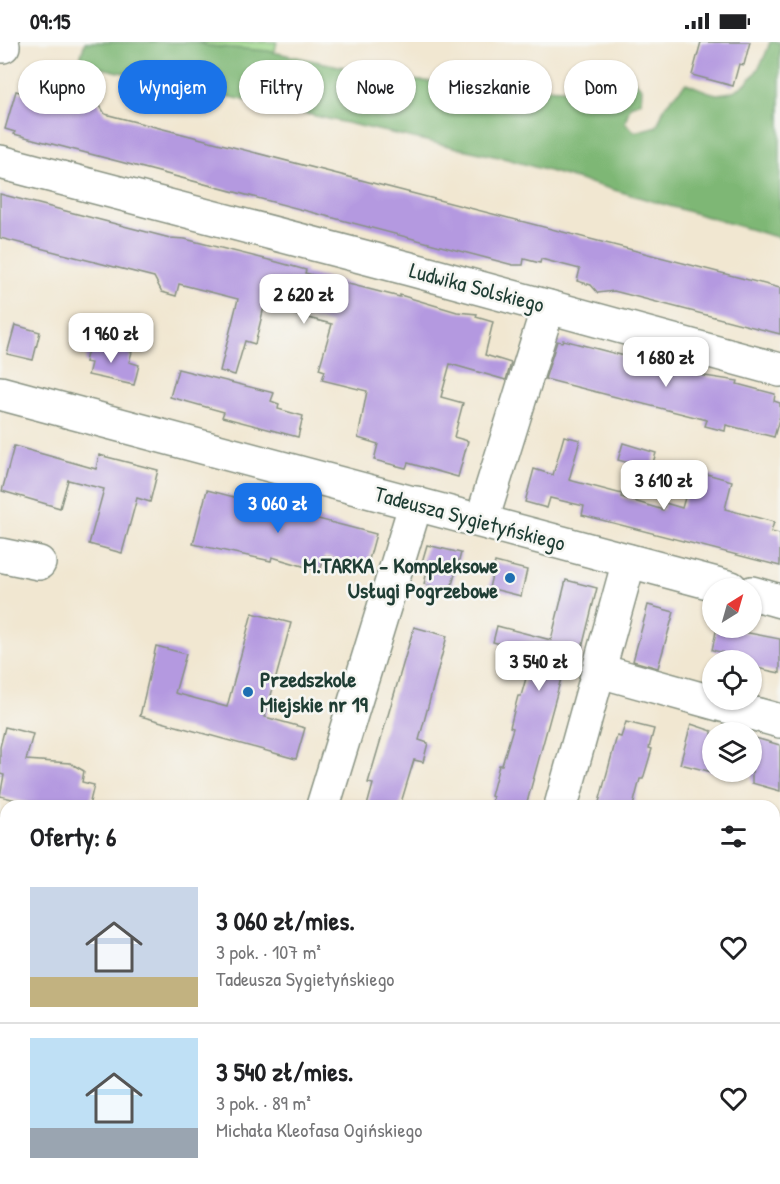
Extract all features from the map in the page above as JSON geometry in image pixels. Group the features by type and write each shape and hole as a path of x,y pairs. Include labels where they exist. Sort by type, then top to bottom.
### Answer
{"street":[{"name":"Ludwika Solskiego","path":"0,162 548,306 780,370"},
{"path":"482,520 548,306"},
{"name":"Tadeusza Sygietyńskiego","path":"0,393 702,580"},
{"path":"325,800 416,503"},
{"path":"0,555 39,563"},
{"path":"563,800 629,561"},
{"path":"762,596 780,601"},
{"path":"600,671 780,721"}],"green space":[{"path":"85,42 197,42 208,46 268,51 311,60 239,60 239,99 227,96 227,60 118,60 118,72 106,69 106,60 80,60"},
{"path":"197,42 277,42 274,53 208,46"},
{"path":"770,42 780,42 780,238 507,159 306,114 324,114 324,63 336,65 336,114 416,114 416,81 428,81 428,114 552,114 552,89 564,89 564,114 628,114 625,123 635,132 657,126 665,106 686,83 717,94 737,89 745,84 758,69"},
{"path":"638,84 642,88 641,102 638,103"}],"building":[{"path":"701,42 750,42 744,65 739,64 733,86 692,75"},
{"path":"16,91 18,92 18,114 105,114 780,288 780,334 614,291 598,293 591,285 577,281 580,269 541,259 540,263 524,259 523,265 513,265 14,134 15,132 5,129"},
{"path":"0,194 170,238 185,239 277,262 306,270 305,273 400,297 400,295 457,312 477,314 476,317 493,322 485,355 511,363 506,380 450,364 441,397 463,403 454,437 468,441 458,477 408,463 406,468 374,460 378,444 358,438 367,391 322,380 325,371 319,369 332,324 264,307 255,344 245,341 235,375 220,371 238,299 179,284 176,296 162,292 154,277 0,238"},
{"path":"15,325 40,332 33,360 7,354"},
{"path":"563,340 698,375 738,381 737,384 775,394 774,401 780,403 780,416 774,437 726,425 725,431 705,426 707,420 545,379 557,341 562,342"},
{"path":"90,341 132,352 129,362 139,365 134,385 88,375 91,363 85,362"},
{"path":"178,369 274,393 271,401 279,404 278,409 303,416 298,437 222,417 224,412 170,397"},
{"path":"564,436 580,440 569,480 622,494 621,497 663,510 665,503 682,508 692,474 695,475 696,471 732,481 725,509 774,522 771,532 780,534 780,566 582,515 584,506 550,498 547,508 525,502 534,469 553,475"},
{"path":"623,443 656,453 651,469 618,460"},
{"path":"14,446 96,469 99,455 158,470 150,502 137,498 122,553 89,544 104,489 68,480 60,508 2,491"},
{"path":"207,490 376,534 367,567 325,556 320,571 272,557 271,561 193,544"},
{"path":"427,545 461,553 450,592 424,584 427,571 420,569"},
{"path":"495,562 527,570 521,596 489,588"},
{"path":"566,580 597,588 580,656 568,653 528,800 492,800 491,796 499,765 502,765 513,728 510,727 518,696 521,696 533,653 493,642 497,626 551,640"},
{"path":"648,605 674,612 658,668 633,661"},
{"path":"252,613 291,623 265,717 305,728 296,759 140,716 156,646 186,654 175,693 227,707"},
{"path":"414,627 447,636 419,740 428,743 423,762 414,760 402,800 369,800 373,784 368,783"},
{"path":"762,636 780,639 780,673 762,669 762,650 712,650 715,638 762,638"},
{"path":"626,722 654,729 649,748 652,749 643,779 640,779 635,800 600,800 617,736 621,737"},
{"path":"691,724 702,728 702,770 680,764"},
{"path":"5,727 33,734 26,760 70,763 84,771 82,782 94,785 90,800 16,800 0,796 4,775 0,774 0,747"},
{"path":"762,740 780,745 780,791 752,783 762,782"}],"place":[{"name":"M.TARKA - Kompleksowe Usługi Pogrzebowe","path":"510,578"},
{"name":"Przedszkole Miejskie nr 19","path":"248,692"}]}
